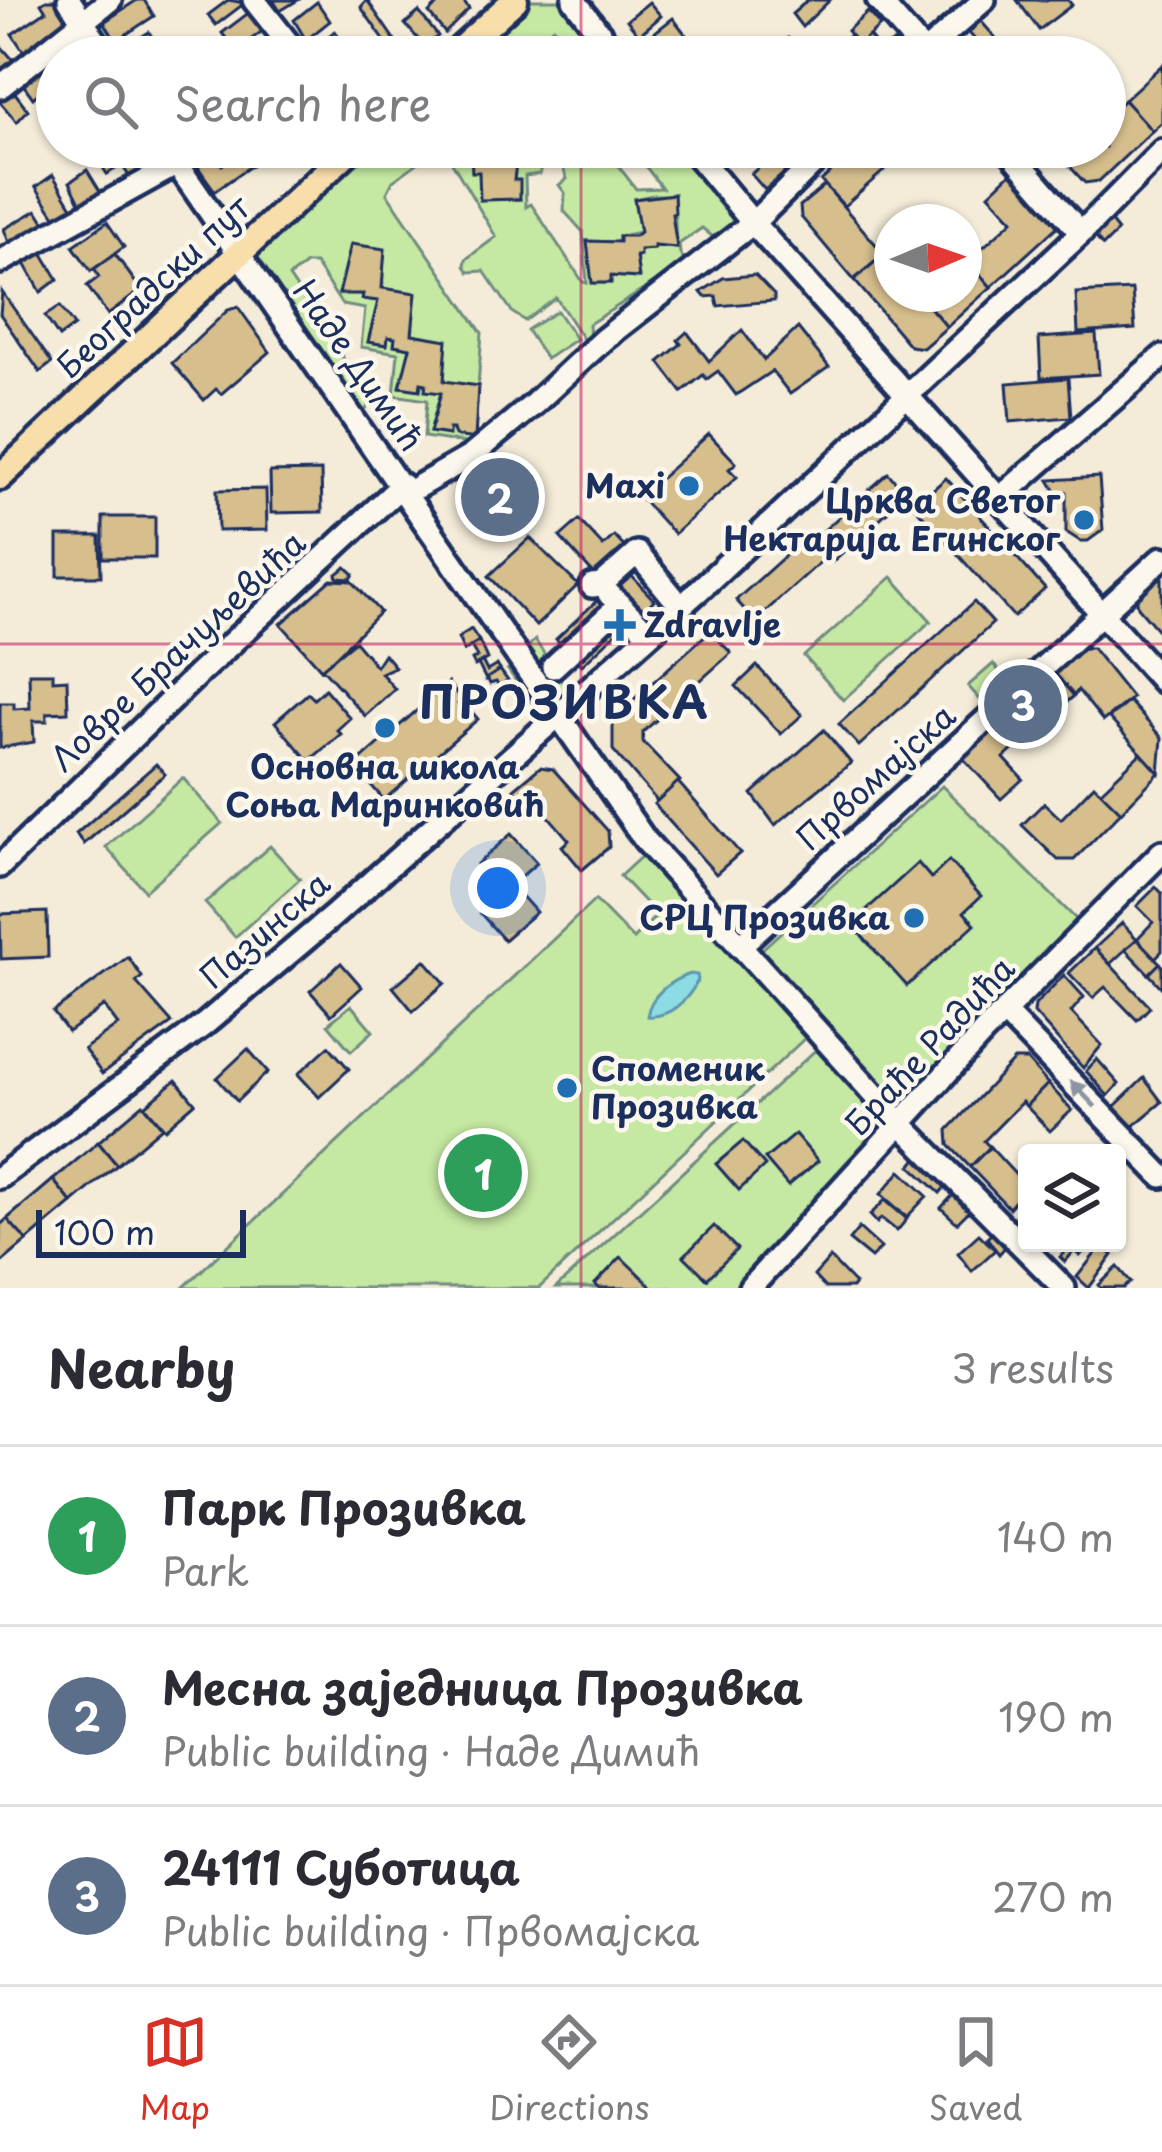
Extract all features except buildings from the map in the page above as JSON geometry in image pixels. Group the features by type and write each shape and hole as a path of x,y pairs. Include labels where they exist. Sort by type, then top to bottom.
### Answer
{"main road":[{"path":"475,36 515,0"},
{"name":"Београдски пут","path":"0,476 329,168"}],"street":[{"path":"69,0 92,36"},
{"path":"62,36 110,0"},
{"path":"254,0 282,36"},
{"path":"574,0 602,36"},
{"path":"878,0 908,36"},
{"path":"945,36 984,0"},
{"path":"0,87 36,58"},
{"name":"Пазинска","path":"0,1177 234,1001 561,717 908,396 1162,151"},
{"path":"0,262 152,168"},
{"name":"Наде Димић","path":"180,168 645,840 902,1125 1064,1288"},
{"path":"708,168 1162,682"},
{"name":"Ловре Брачуљевића","path":"0,866 197,674 405,489 471,456 604,339 753,223 809,168"},
{"path":"1024,168 1081,233"},
{"path":"1001,497 1162,357"},
{"path":"641,626 597,586 637,553 673,597"},
{"name":"Првомајска","path":"740,946 1162,558"},
{"path":"554,668 620,605"},
{"name":"Браће Радића","path":"750,1288 1004,1012 1160,858"},
{"path":"1004,1012 1162,1176"}],"green space":[{"path":"515,0 574,0 602,36 560,36 553,27 542,36 475,36"},
{"path":"330,168 411,168 393,181 387,193 482,333 478,386 444,381 446,340 412,334 413,328 382,288 383,283 342,276 339,293 363,294 363,299 378,301 368,342 386,345 388,337 395,338 395,345 410,348 401,387 426,384 441,393 430,432 448,435 449,429 475,439 472,444 424,437 427,400 394,395 398,353 361,347 365,309 342,305 315,264 306,264 289,277 372,401 357,422 239,252"},
{"path":"455,168 479,172 481,200 520,199 515,168 540,168 540,174 525,176 526,207 531,204 587,283 583,232 564,211 565,193 559,185 567,179 563,168 620,168 636,189 662,188 647,168 707,168 753,223 724,246 702,228 679,244 686,263 589,324 590,337 585,342 556,298 525,321 513,313 484,271 469,272 466,259 496,237","holes":["674,195 676,248 640,250 638,278 611,276 610,283 593,283 587,241 619,242 620,236 640,232 634,199"]},
{"path":"557,311 576,339 546,359 527,330"},
{"path":"892,577 931,621 843,700 804,656"},
{"path":"535,640 568,690 540,714 508,670 525,667 518,656"},
{"path":"993,664 1008,681 984,704 968,686"},
{"path":"183,778 222,823 145,891 106,847"},
{"path":"942,786 1083,926 904,1103 735,1288 556,1288 833,1034 760,951"},
{"path":"270,846 300,879 235,937 205,903"},
{"path":"645,853 805,1038 539,1288 183,1288 595,900 633,939 657,915 620,876"},
{"path":"351,1005 373,1031 351,1051 328,1024"}],"water":[{"path":"690,974 698,980 684,1001 671,1011 647,1016 662,989"}],"place":[{"name":"Maxi","path":"689,486"},
{"name":"Месна заједница Прозивка","path":"500,497"},
{"name":"Црква Светог Нектарија Егинског","path":"1084,520"},
{"name":"Zdravlje","path":"620,625"},
{"name":"24111 Суботица","path":"1023,704"},
{"name":"Основна школа Соња Маринковић","path":"385,728"},
{"name":"СРЦ Прозивка","path":"914,918"},
{"name":"Споменик Прозивка","path":"567,1088"},
{"name":"Парк Прозивка","path":"483,1173"}],"district":[{"name":"ПРОЗИВКА","path":"565,703"}]}
